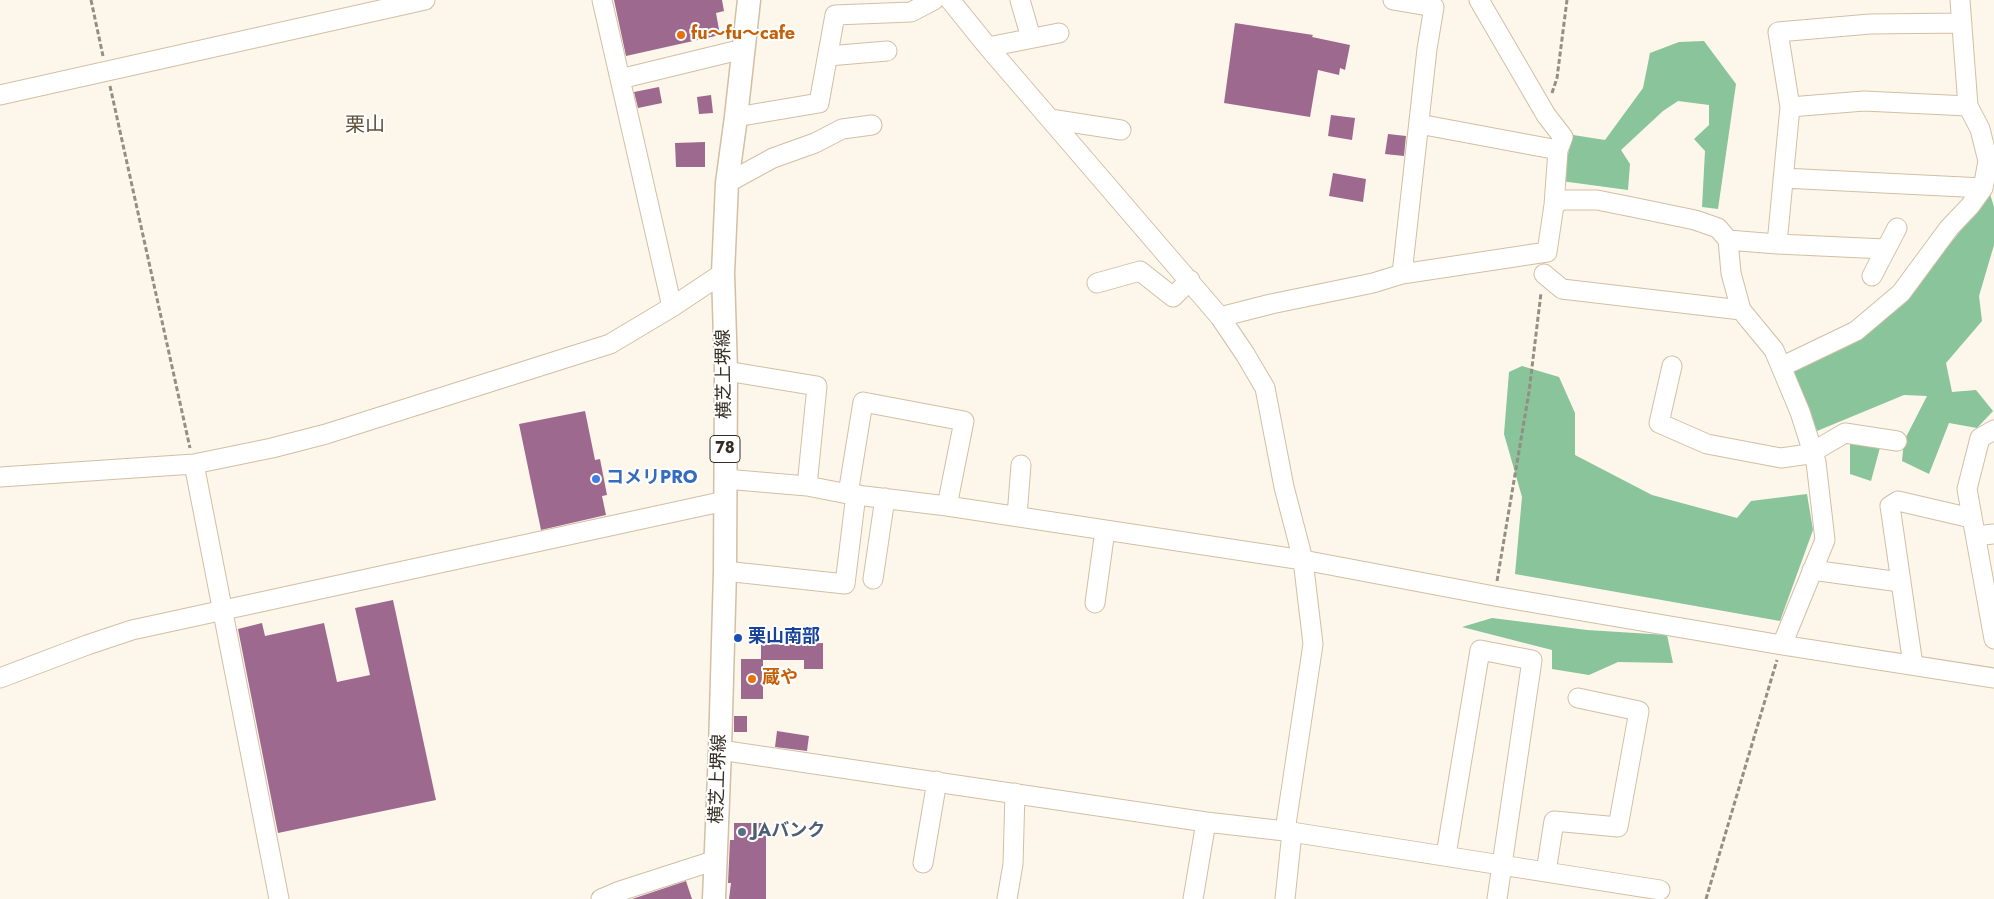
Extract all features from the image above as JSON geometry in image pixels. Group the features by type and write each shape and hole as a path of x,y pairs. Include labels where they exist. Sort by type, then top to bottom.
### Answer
{"main road":[{"name":"横芝上堺線","path":"714,899 725,571 726,371 723,273 727,183 744,49 748,0"}],"street":[{"path":"0,95 425,0"},
{"path":"602,0 672,307"},
{"path":"736,118 819,104 835,15 911,12 934,0"},
{"path":"950,0 988,47 1190,280 1220,317 1265,388 1284,487 1302,560 1313,644 1288,831 1284,899"},
{"path":"1020,0 1031,38"},
{"path":"1393,0 1434,7 1427,49 1402,274"},
{"path":"1220,317 1271,304 1373,283 1402,274 1547,252 1554,205 1558,150 1563,137 1546,115 1479,0"},
{"path":"1781,367 1856,331 1901,293 1949,228 1970,206 1983,188 1988,161 1980,129 1968,106 1960,0"},
{"path":"1777,244 1790,107 1778,32 1870,24 1962,23"},
{"path":"988,47 1060,33"},
{"path":"620,79 744,49"},
{"path":"828,56 887,51"},
{"path":"1790,107 1864,101 1968,106"},
{"path":"1050,119 1121,130"},
{"path":"1419,124 1558,150"},
{"path":"727,183 773,158 814,143 842,129 872,125"},
{"path":"1783,178 1983,188"},
{"path":"1554,205 1562,200 1597,200 1637,208 1695,220 1718,228 1728,240 1731,273 1741,310 1774,350 1800,412 1816,462 1824,540 1782,645"},
{"path":"1872,276 1897,228"},
{"path":"1728,240 1885,249"},
{"path":"1097,283 1140,271 1173,297 1190,280"},
{"path":"0,477 194,464 272,448 326,434 610,344 672,307 723,273"},
{"path":"1544,274 1562,289 1741,310"},
{"path":"1672,366 1659,423 1707,444 1781,458 1809,454 1845,433 1897,441"},
{"path":"726,371 817,386 807,486"},
{"path":"725,571 845,584 852,494 863,402 964,421 947,506"},
{"path":"1994,430 1980,438 1967,490 1980,530 1994,639"},
{"path":"194,464 279,899"},
{"path":"1017,516 1021,465"},
{"path":"0,678 132,630 224,610 725,490 807,486 1302,560 1494,596 1782,645 1994,678"},
{"path":"873,579 885,498"},
{"path":"1912,665 1890,506 1898,500 1980,530"},
{"path":"1095,604 1105,530"},
{"path":"1812,570 1900,582"},
{"path":"1446,855 1480,650 1532,660 1497,899"},
{"path":"1546,872 1554,821 1618,827 1639,711 1578,698"},
{"path":"720,750 1206,822 1288,831 1660,890"},
{"path":"923,862 937,781"},
{"path":"1007,899 1012,864 1016,793"},
{"path":"1193,899 1206,822"},
{"path":"601,899 716,860"}],"path":[{"path":"91,0 194,464"},
{"path":"1546,115 1557,78 1567,0"},
{"path":"1494,596 1529,392 1544,274"},
{"path":"1706,899 1782,645"}],"green space":[{"path":"1704,41 1736,84 1718,209 1702,207 1705,151 1694,139 1709,125 1709,105 1678,101 1663,111 1621,150 1630,164 1628,190 1561,181 1573,135 1605,140 1643,88 1650,53 1679,42"},
{"path":"1990,194 1994,207 1994,245 1979,296 1982,321 1946,363 1952,392 1976,390 1993,411 1977,428 1949,423 1929,474 1902,461 1904,441 1927,396 1904,395 1817,431 1793,370 1925,275"},
{"path":"1522,366 1559,377 1575,413 1575,455 1652,495 1737,518 1751,501 1807,494 1813,530 1780,621 1515,574 1522,497 1504,434 1509,372"},
{"path":"1850,435 1882,440 1871,481 1850,474"},
{"path":"1492,618 1587,630 1667,635 1673,663 1618,662 1589,675 1552,669 1552,650 1462,627"}],"building":[{"path":"614,0 722,0 724,11 716,13 720,35 626,56"},
{"path":"1235,23 1313,35 1312,37 1350,45 1345,70 1340,68 1339,75 1318,70 1310,117 1224,103"},
{"path":"659,87 662,103 638,108 634,92"},
{"path":"711,95 713,113 699,114 697,97"},
{"path":"1331,115 1355,118 1352,140 1328,136"},
{"path":"1388,134 1406,136 1404,156 1385,154"},
{"path":"705,142 705,167 676,167 675,143"},
{"path":"1333,173 1366,179 1363,202 1329,196"},
{"path":"585,411 595,460 600,459 607,495 602,496 606,515 541,530 519,424"},
{"path":"393,600 436,800 278,833 238,629 262,623 265,636 324,623 337,682 370,675 355,608"},
{"path":"796,637 796,644 823,643 823,669 804,669 804,660 763,660 763,699 741,699 741,659 761,659 761,638"},
{"path":"734,716 747,716 747,732 734,732"},
{"path":"777,731 809,736 807,751 775,747"},
{"path":"734,823 766,823 766,899 729,899 731,883 728,883 730,840 734,840"},
{"path":"686,881 692,899 632,899"}],"place":[{"name":"fu～fu～cafe","path":"681,35"},
{"name":"コメリPRO","path":"596,479"},
{"name":"栗山南部","path":"738,638"},
{"name":"蔵や","path":"752,679"},
{"name":"JAバンク","path":"742,832"}],"district":[{"name":"栗山","path":"365,126"}]}
